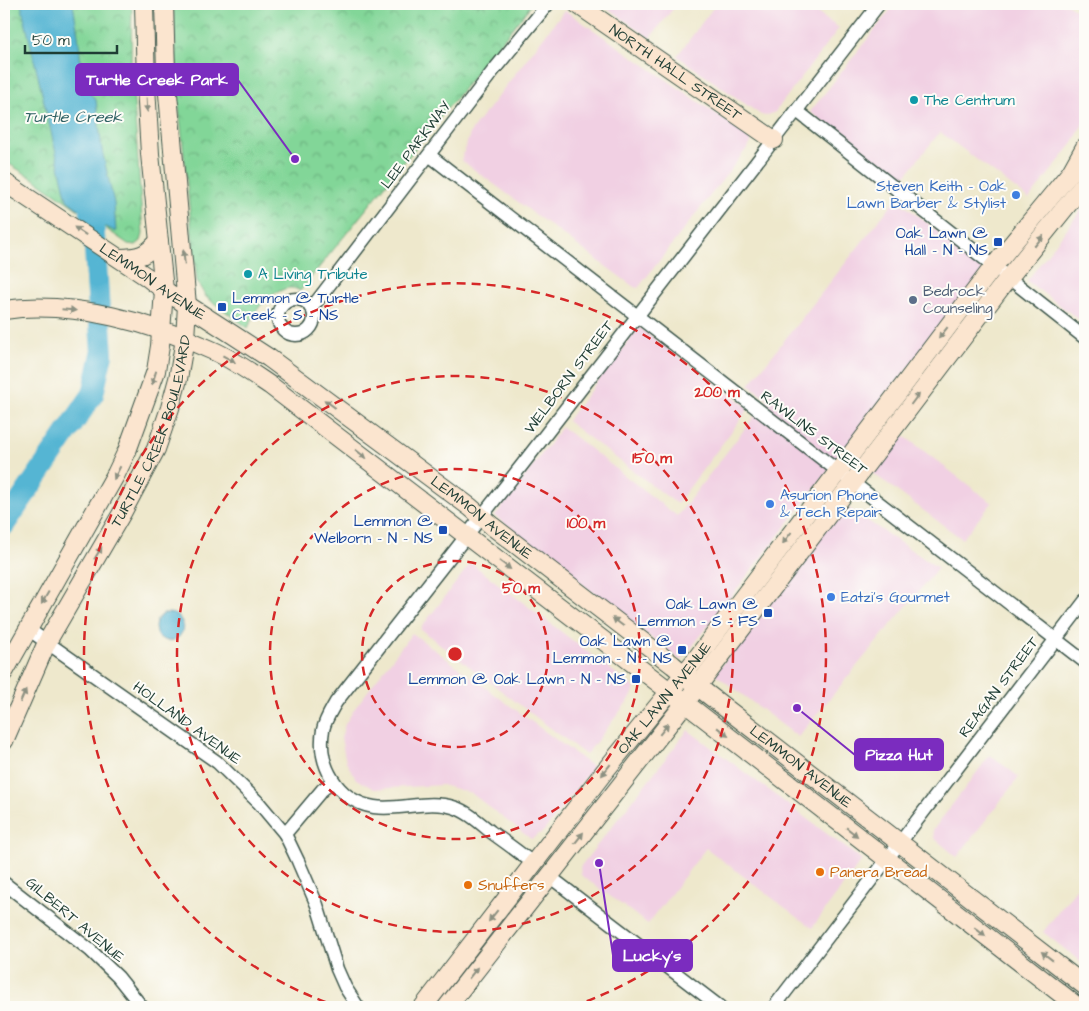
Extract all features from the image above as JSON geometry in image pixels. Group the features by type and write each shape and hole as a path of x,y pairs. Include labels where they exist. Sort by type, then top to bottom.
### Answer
{"main road":[{"name":"TURTLE CREEK BOULEVARD","path":"4,672 101,502 127,451 156,371 164,290 150,154 144,4"},
{"name":"TURTLE CREEK BOULEVARD","path":"4,741 47,642 122,513 156,449 178,379 185,339 187,305 166,72 164,4"},
{"name":"NORTH HALL STREET","path":"577,4 774,140"},
{"name":"OAK LAWN AVENUE","path":"447,1007 697,686 994,266 1072,172 1085,147"},
{"name":"LEMMON AVENUE","path":"4,182 129,262 164,290 269,358 481,517 1085,986"},
{"name":"OAK LAWN AVENUE","path":"423,1007 669,691 1085,184"},
{"path":"129,262 146,254 158,241"},
{"name":"LEMMON AVENUE","path":"12,309 38,308 80,312 121,319 161,330 216,352 271,386 685,702 1078,1007"},
{"path":"101,502 122,513"},
{"path":"534,864 549,876"}],"street":[{"name":"LEE PARKWAY","path":"310,307 318,301 493,71 548,4"},
{"name":"WELBORN STREET","path":"333,781 327,771 323,755 324,728 336,702 879,4"},
{"path":"797,111 1085,338"},
{"name":"RAWLINS STREET","path":"429,155 1085,662"},
{"name":"REAGAN STREET","path":"774,1007 1085,601"},
{"name":"HOLLAND AVENUE","path":"28,629 217,762 259,803 285,834 317,905 337,970 358,1007"},
{"path":"285,834 322,790 333,781 352,799 374,807 439,805 455,807 479,822 534,864"},
{"path":"549,876 720,1007"},
{"name":"GILBERT AVENUE","path":"4,882 90,950 118,977 142,1007"}],"shaded area":[{"path":"602,4 677,4 650,38"},
{"path":"716,4 804,4 839,28 775,112 766,116 761,115 677,56"},
{"name":"The Centrum","path":"895,4 1067,4 1085,16 1084,122 1073,143 1029,199 940,132 901,181 810,112"},
{"path":"566,11 750,137 751,143 638,288 634,287 461,160 471,131 563,12"},
{"path":"896,199 986,268 681,661 495,516 562,427 677,516 768,399 749,385"},
{"path":"1085,205 1085,324 1027,281"},
{"path":"639,327 749,408 677,504 567,421"},
{"path":"899,432 992,503 962,539 870,471"},
{"path":"844,505 938,568 798,737 715,674"},
{"path":"471,563 635,688 632,696 586,755 420,629"},
{"path":"412,633 593,767 544,831 531,839 471,793 442,785 374,789 356,779 346,762 341,738 345,724"},
{"path":"688,730 862,860 812,928 706,848 648,924 581,875 580,867"},
{"path":"990,755 1019,777 957,857 934,838 933,830"},
{"path":"1085,877 1085,965 1043,932"}],"green space":[{"path":"4,4 132,4 131,59 143,234 141,241 136,245 128,244 34,179 4,161"},
{"path":"173,4 532,4 300,291 286,288 275,293 257,310 248,328 206,297 197,282 179,107"}],"water":[{"name":"Turtle Creek","path":"21,4 73,4 80,53 79,82 96,100 102,150 114,203 116,232 93,220 67,200"},
{"path":"169,613 179,617 183,627 179,637 169,641 159,637 155,627 159,617"}],"waterway":[{"name":"Turtle Creek","path":"4,525 93,394 102,354 93,220 85,191"}],"place":[{"name":"The Centrum","path":"914,100"},
{"name":"Turtle Creek Park","path":"295,159"},
{"name":"Steven Keith - Oak Lawn Barber & Stylist","path":"1016,195"},
{"name":"Oak Lawn @ Hall - N - NS","path":"998,242"},
{"name":"A Living Tribute","path":"248,274"},
{"name":"Bedrock Counseling","path":"913,300"},
{"name":"Lemmon @ Turtle Creek - S - NS","path":"222,307"},
{"name":"Asurion Phone & Tech Repair","path":"770,504"},
{"name":"Lemmon @ Welborn - N - NS","path":"443,530"},
{"name":"Eatzi's Gourmet","path":"831,597"},
{"name":"Oak Lawn @ Lemmon - S - FS","path":"768,613"},
{"name":"Oak Lawn @ Lemmon - N - NS","path":"682,650"},
{"name":"Lemmon @ Oak Lawn - N - NS","path":"636,679"},
{"name":"Pizza Hut","path":"797,708"},
{"name":"Lucky's","path":"599,863"},
{"name":"Panera Bread","path":"820,872"},
{"name":"Snuffers","path":"468,885"}]}
